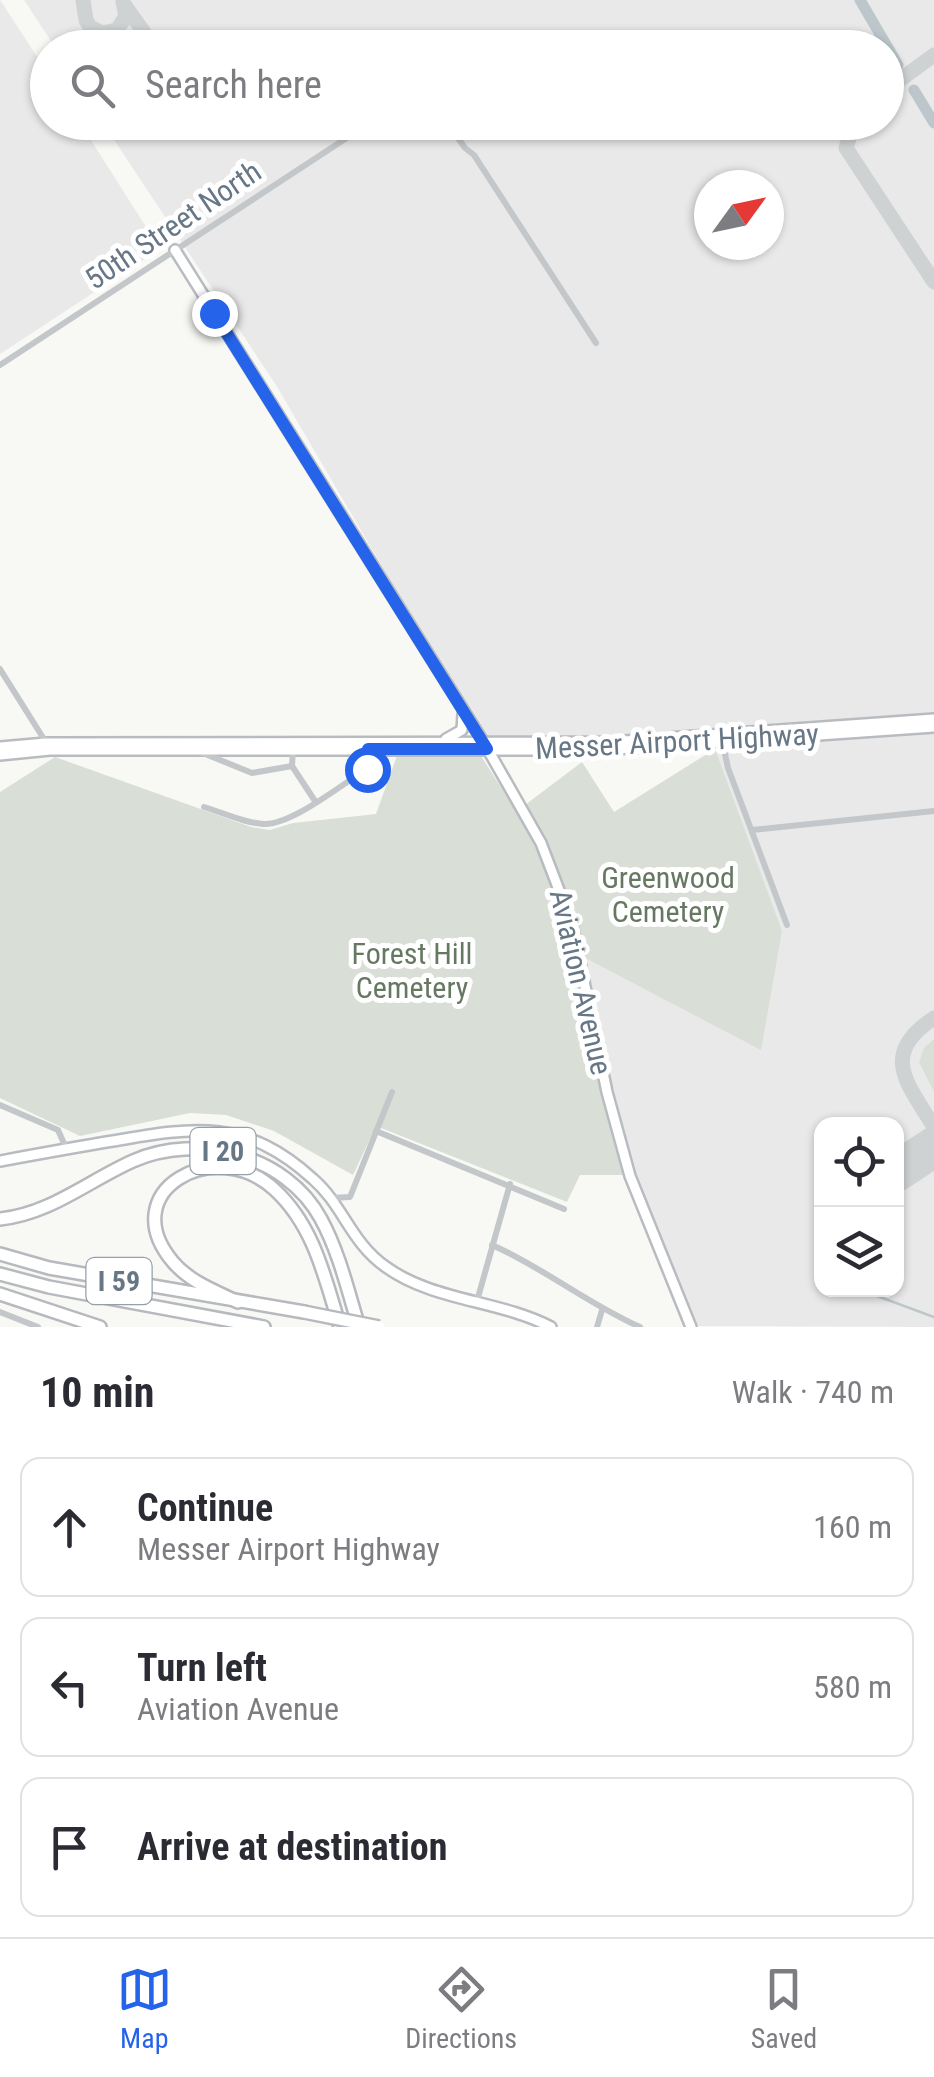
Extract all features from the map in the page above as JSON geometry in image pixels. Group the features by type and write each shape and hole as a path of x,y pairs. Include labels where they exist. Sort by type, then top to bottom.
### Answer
{"highway":[{"name":"I 20","path":"0,1218 44,1208 133,1161 167,1150 227,1152 265,1166 308,1201 328,1235 359,1327"},
{"path":"238,1302 184,1272 161,1245 156,1231 160,1199 190,1170 218,1167 242,1172 272,1186 311,1237 340,1327"},
{"name":"I 59","path":"0,1254 50,1268 379,1327"},
{"name":"I 59","path":"0,1274 68,1291 264,1327"},
{"path":"0,1294 100,1327"}],"main road":[{"name":"Aviation Avenue","path":"175,250 536,833 572,924 606,1092 630,1176 691,1327"},
{"path":"442,741 462,730 464,714 458,702"},
{"name":"Messer Airport Highway","path":"0,754 48,746 194,750 442,741 502,749 601,750 934,719"},
{"name":"Messer Airport Highway","path":"0,746 368,749 934,727"},
{"path":"498,768 496,762 502,749"},
{"path":"0,1161 175,1130 232,1132 287,1156 321,1186 367,1252 388,1269 419,1284 551,1327"}],"street":[{"name":"50th Street North","path":"0,365 343,140"},
{"path":"460,140 474,155 596,343"},
{"path":"0,669 48,746"},
{"path":"722,738 728,768 787,925"},
{"path":"294,746 292,766 315,800"},
{"path":"204,806 246,821 268,824 286,820 367,769 368,749"},
{"path":"194,750 252,772 292,766"},
{"path":"752,830 934,811"},
{"path":"343,1220 392,1092"},
{"path":"0,1105 58,1130 66,1149"},
{"path":"376,1131 564,1208"},
{"path":"477,1301 510,1184"},
{"path":"330,1198 350,1196"},
{"path":"492,1245 530,1262 602,1310 640,1327"},
{"path":"597,1327 602,1310"},
{"path":"0,1312 34,1326"}],"shaded area":[{"path":"0,0 30,46 30,140 91,140 160,249 0,354"},
{"path":"24,0 934,0 934,1327 697,1326 651,1220 620,1121 585,958 761,1049 716,749 501,755 390,580 276,385 114,140 904,140 904,30 44,30"}],"green space":[{"name":"Greenwood Cemetery","path":"715,749 782,931 761,1050 585,958 562,879 525,805 582,762 614,812"},
{"name":"Forest Hill Cemetery","path":"472,751 481,756 519,817 561,904 626,1175 580,1175 567,1202 376,1126 353,1175 274,1131 226,1115 190,1113 80,1136 0,1098 0,792 55,757 251,827 270,830 293,823 376,814 398,753"},
{"path":"934,1039 934,1092 919,1062 924,1048"}],"waterway":[{"path":"860,0 878,30"},
{"path":"914,90 934,123"},
{"path":"880,1297 934,1317"}],"taxiway":[{"path":"83,0 92,30"},
{"path":"117,30 126,16 123,2"},
{"path":"126,7 142,30"},
{"path":"90,27 96,30"},
{"path":"904,77 934,55"},
{"path":"848,140 846,148 934,282"},
{"path":"934,1018 917,1031 903,1057 908,1083 934,1127"}],"runway":[{"path":"904,1167 934,1147"}],"route":[{"path":"214,313 487,749 368,749 367,769"}]}
